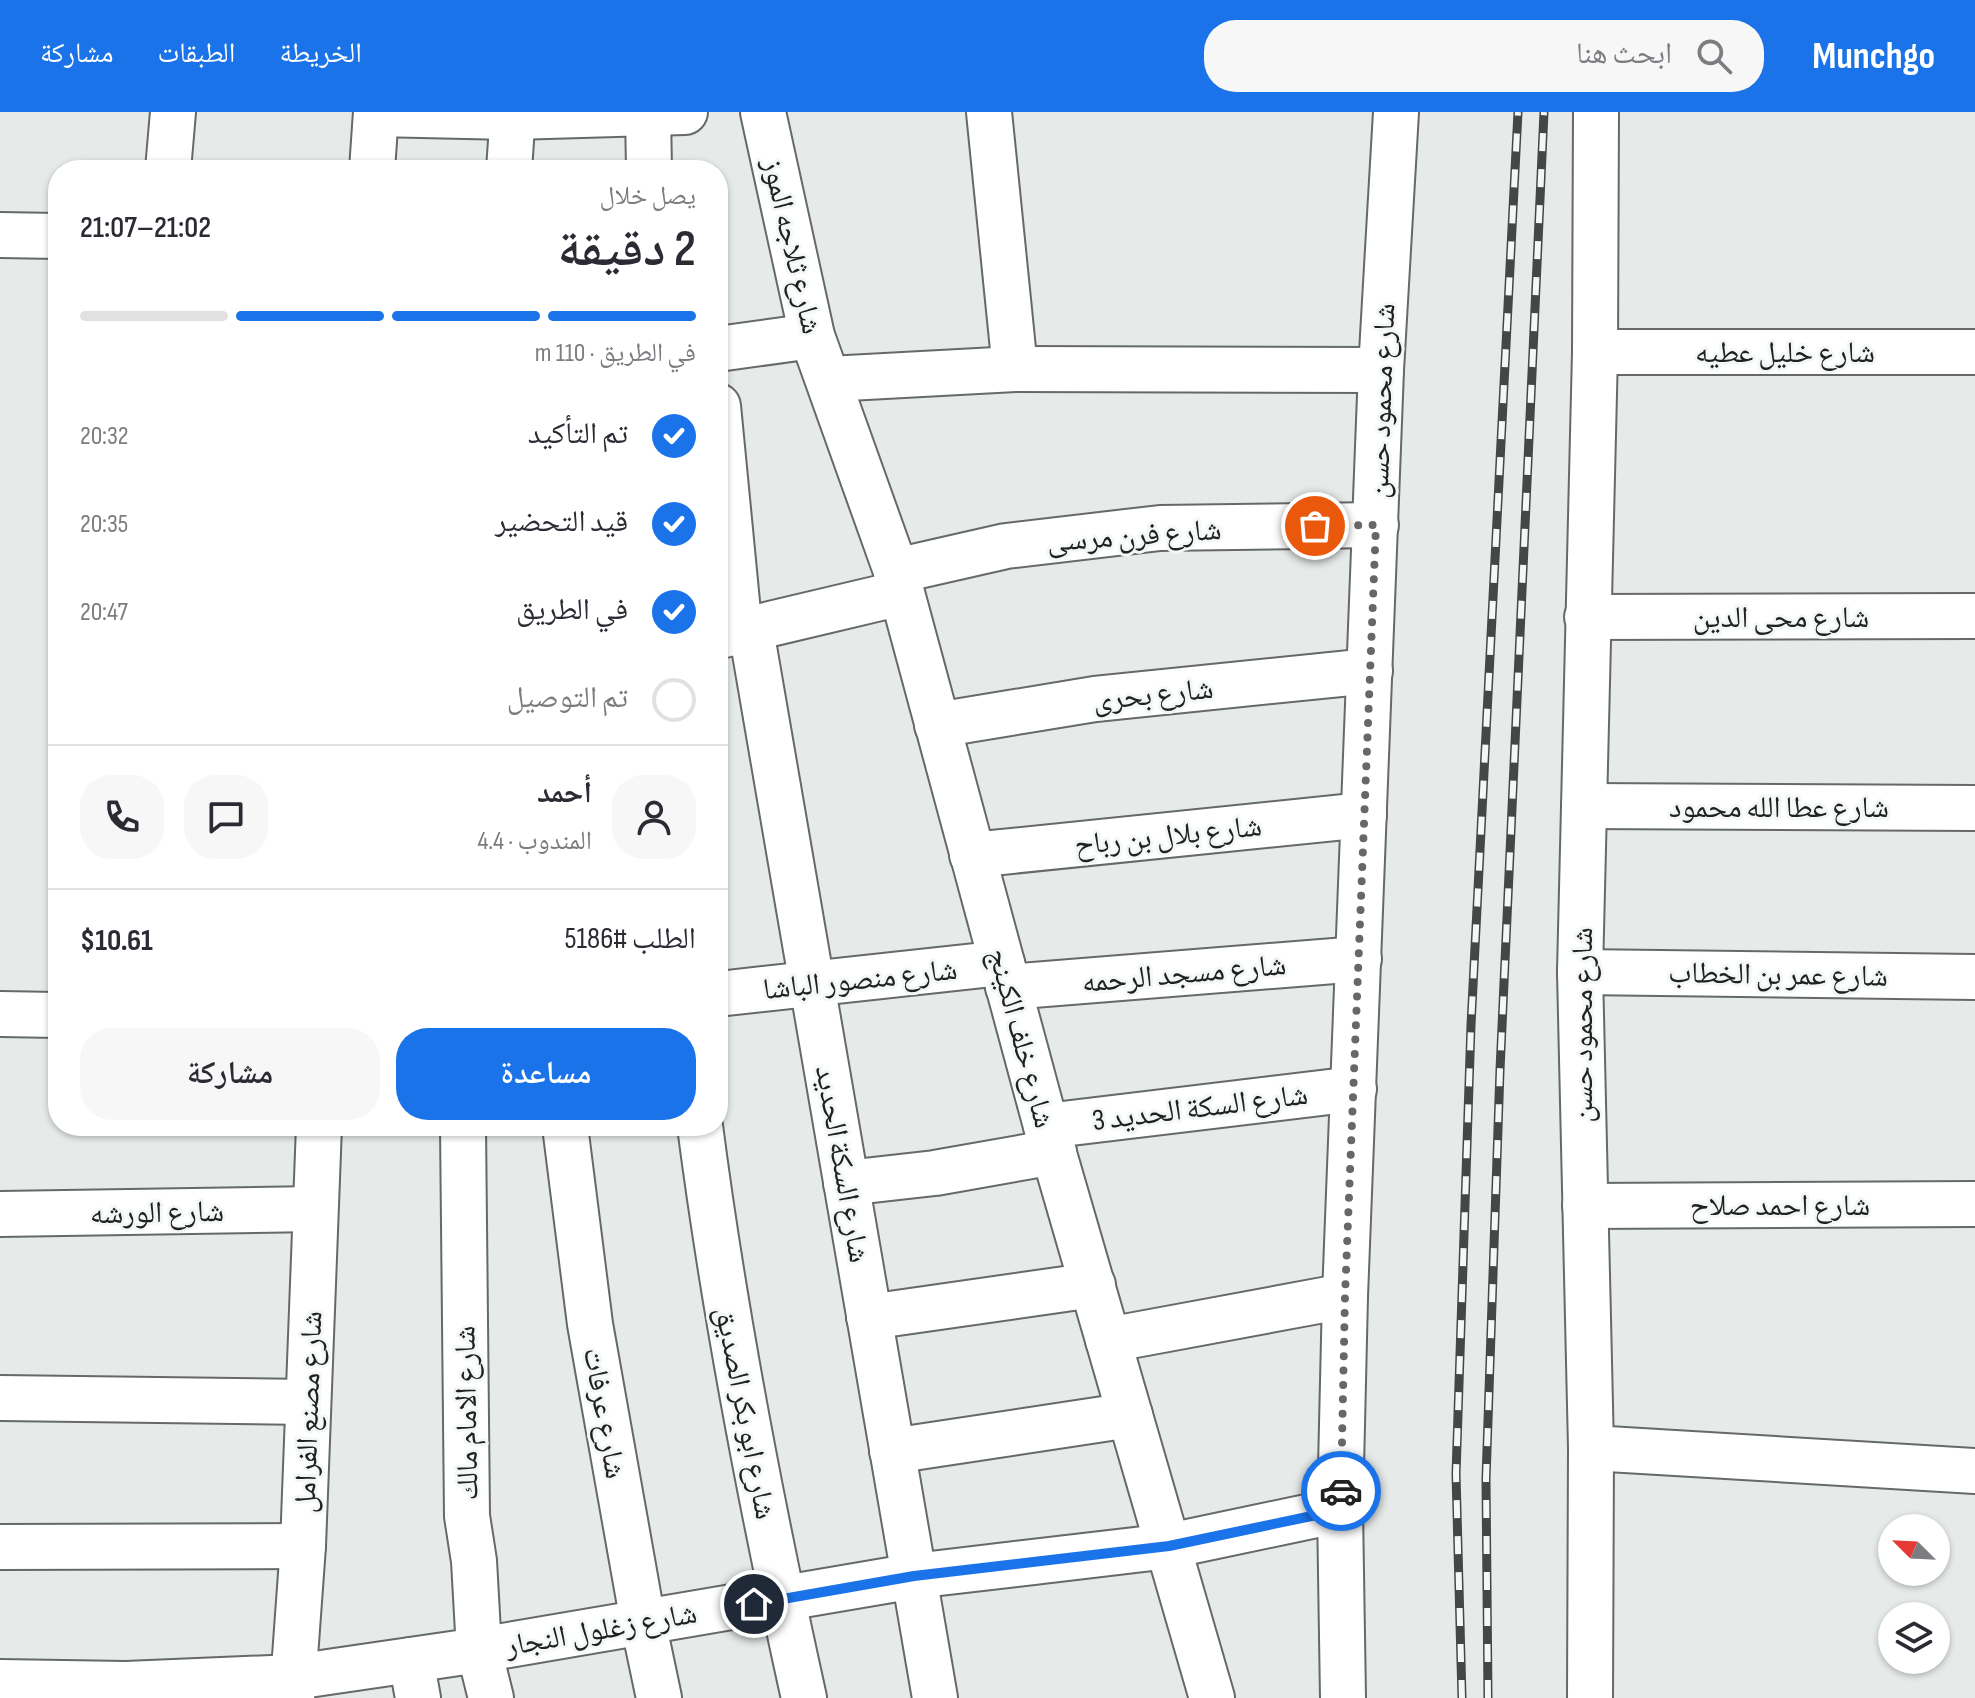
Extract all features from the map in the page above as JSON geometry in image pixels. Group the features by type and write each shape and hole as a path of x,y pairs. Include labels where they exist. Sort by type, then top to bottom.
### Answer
{"street":[{"path":"169,160 173,112"},
{"name":"شارع ثلاجه الموز","path":"763,112 812,336 829,379"},
{"path":"989,112 1015,369"},
{"name":"شارع محمود حسن","path":"1343,1698 1340,1510 1345,1296 1381,370 1396,112"},
{"name":"شارع محمود حسن","path":"1590,1698 1591,1448 1580,972 1595,352 1596,112"},
{"path":"373,160 376,113 661,113 651,160"},
{"path":"510,160 513,114"},
{"path":"0,235 48,236"},
{"path":"728,348 812,336"},
{"name":"شارع خليل عطيه","path":"1595,352 1975,352"},
{"path":"829,379 1015,369 1381,370"},
{"name":"شارع خلف الكينج","path":"829,379 899,582 1050,1139 1169,1546 1202,1697"},
{"name":"شارع فرن مرسى","path":"736,633 1006,546 1160,528 1376,525"},
{"name":"شارع السكة الحديد","path":"728,532 736,633 812,985 935,1698"},
{"name":"شارع محى الدين","path":"1587,617 1975,616"},
{"name":"شارع بحرى","path":"937,725 1095,699 1370,671"},
{"name":"شارع عطا الله محمود","path":"1584,806 1975,808"},
{"name":"شارع بلال بن رباح","path":"972,855 1364,815"},
{"name":"شارع مسجد الرحمه","path":"1005,975 1359,959"},
{"name":"شارع عمر بن الخطاب","path":"1580,972 1975,977"},
{"name":"شارع منصور الباشا","path":"728,993 812,985 1005,975"},
{"path":"0,1014 48,1015"},
{"name":"شارع السكة الحديد 3","path":"846,1183 935,1173 1050,1139 1354,1089"},
{"name":"شارع مصنع الفرامل","path":"293,1687 303,1546 319,1136"},
{"name":"شارع الامام مالك","path":"463,1136 467,1516 474,1561 479,1650 491,1698"},
{"name":"شارع عرفات","path":"566,1136 590,1324 659,1698"},
{"name":"شارع ابو بكر الصديق","path":"701,1136 717,1259 804,1698"},
{"name":"شارع احمد صلاح","path":"1585,1206 1975,1204"},
{"name":"شارع الورشه","path":"0,1214 315,1209"},
{"path":"869,1317 1093,1285"},
{"path":"1108,1340 1345,1296"},
{"path":"0,1398 308,1402"},
{"path":"892,1451 1130,1415"},
{"path":"1591,1448 1975,1471"},
{"name":"شارع زغلول النجار","path":"0,1682 293,1687 414,1679 479,1650 914,1576 1169,1546 1340,1510"},
{"path":"0,1547 303,1546"}],"railway":[{"path":"1462,1698 1456,1474 1471,1025 1518,112"},
{"path":"1488,1698 1486,1479 1500,1070 1544,112"}],"way so far":[{"path":"1315,526 1376,525 1345,1296 1341,1491"}],"route":[{"path":"754,1604 914,1576 1169,1546 1340,1510 1341,1491"}]}
